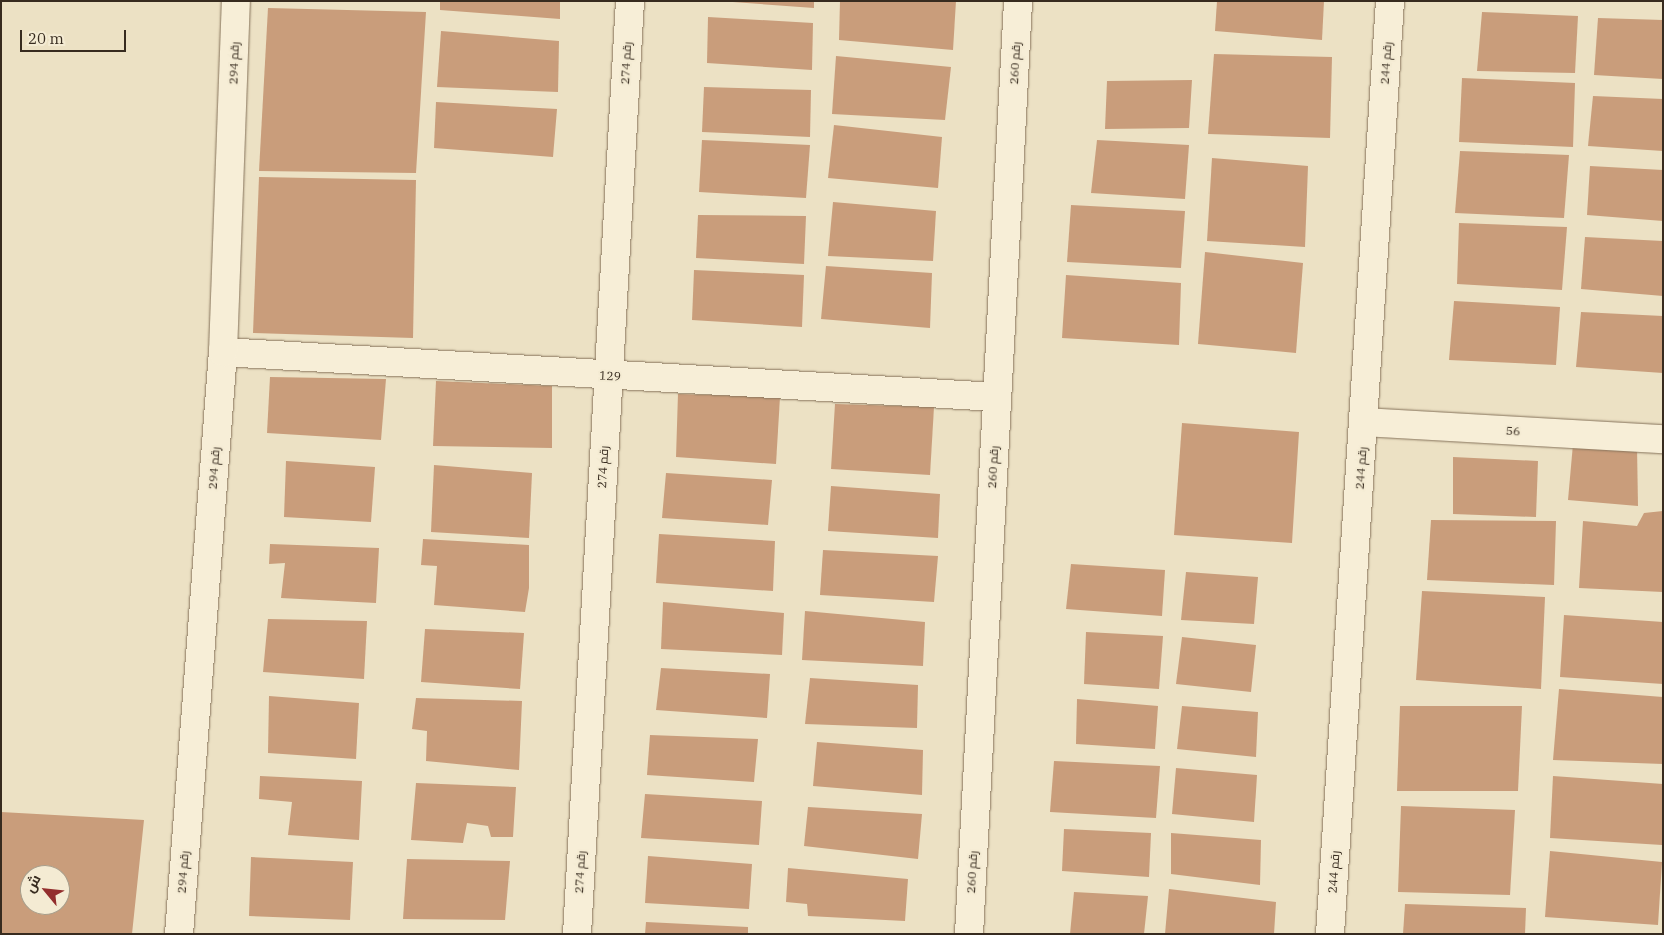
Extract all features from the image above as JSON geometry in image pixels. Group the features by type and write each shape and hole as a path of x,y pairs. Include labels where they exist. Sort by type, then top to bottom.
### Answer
{"street":[{"name":"رقم 294","path":"179,934 223,352 236,1"},
{"name":"رقم 274","path":"577,934 630,1"},
{"name":"رقم 260","path":"969,934 1018,1"},
{"name":"رقم 244","path":"1330,934 1390,1"},
{"name":"129","path":"223,352 996,398"},
{"name":"56","path":"1364,422 1663,439"}],"building":[{"path":"440,1 560,1 560,19 440,10"},
{"path":"719,1 814,1 814,8"},
{"path":"840,1 956,1 953,50 839,40"},
{"path":"1217,1 1324,1 1322,40 1215,31"},
{"path":"268,8 426,12 416,173 259,171"},
{"path":"1482,12 1578,16 1575,73 1477,71"},
{"path":"708,17 813,23 812,70 707,63"},
{"path":"1598,18 1663,20 1663,79 1594,75"},
{"path":"441,31 559,41 558,92 437,87"},
{"path":"1214,54 1332,57 1330,138 1208,134"},
{"path":"836,56 951,67 945,120 832,114"},
{"path":"1462,78 1575,83 1573,147 1459,142"},
{"path":"1192,80 1189,128 1105,129 1107,81"},
{"path":"704,87 811,90 810,137 702,132"},
{"path":"1593,96 1663,99 1663,151 1588,146"},
{"path":"436,102 557,109 553,157 434,148"},
{"path":"834,125 942,137 938,188 828,178"},
{"path":"702,140 810,145 806,198 699,192"},
{"path":"1097,140 1189,145 1185,199 1091,193"},
{"path":"1460,151 1569,155 1564,218 1455,213"},
{"path":"1212,158 1308,166 1305,247 1207,241"},
{"path":"1590,166 1663,170 1663,221 1587,215"},
{"path":"259,177 416,180 413,338 253,333"},
{"path":"833,202 936,211 933,261 828,256"},
{"path":"1071,205 1185,211 1181,268 1067,262"},
{"path":"698,215 806,216 804,264 696,258"},
{"path":"1459,223 1567,227 1562,290 1457,284"},
{"path":"1585,237 1663,241 1663,296 1581,289"},
{"path":"1205,252 1303,263 1296,353 1198,344"},
{"path":"826,266 932,273 930,328 821,319"},
{"path":"694,270 804,275 802,327 692,320"},
{"path":"1066,275 1181,283 1179,345 1062,338"},
{"path":"1454,301 1560,307 1556,365 1449,360"},
{"path":"1581,312 1663,316 1663,373 1576,367"},
{"path":"270,377 386,379 381,440 267,433"},
{"path":"436,381 552,386 552,448 433,446"},
{"path":"678,394 780,397 776,464 676,457"},
{"path":"835,404 934,407 930,475 831,469"},
{"path":"1182,423 1299,432 1292,543 1174,535"},
{"path":"1573,444 1637,447 1638,506 1568,500"},
{"path":"1453,457 1538,461 1536,517 1453,514"},
{"path":"286,461 375,467 371,522 284,517"},
{"path":"434,465 532,473 529,538 431,532"},
{"path":"666,473 772,480 768,525 662,518"},
{"path":"831,486 940,494 938,538 828,531"},
{"path":"1663,511 1663,592 1579,588 1583,521 1637,526 1644,513"},
{"path":"1431,520 1556,521 1554,585 1427,580"},
{"path":"659,534 775,541 773,591 656,583"},
{"path":"423,539 529,545 529,588 525,612 434,605 437,566 421,565"},
{"path":"270,544 379,548 376,603 281,598 285,563 269,564"},
{"path":"823,550 938,556 934,602 820,595"},
{"path":"1071,564 1165,570 1162,616 1066,609"},
{"path":"1186,572 1258,577 1254,624 1181,620"},
{"path":"1422,591 1545,597 1541,689 1416,680"},
{"path":"663,602 784,613 782,655 661,649"},
{"path":"805,611 925,622 923,666 802,660"},
{"path":"1564,615 1663,622 1663,684 1560,677"},
{"path":"268,619 367,621 364,679 263,672"},
{"path":"425,629 524,633 520,689 421,682"},
{"path":"1086,632 1163,636 1159,689 1084,684"},
{"path":"1182,637 1256,645 1251,692 1176,684"},
{"path":"661,668 770,674 767,718 656,710"},
{"path":"810,678 918,685 917,728 805,724"},
{"path":"1559,689 1663,697 1663,764 1553,760"},
{"path":"269,696 359,703 356,759 268,753"},
{"path":"416,698 522,701 519,770 426,761 427,731 412,729"},
{"path":"1077,699 1158,706 1155,749 1076,744"},
{"path":"1182,706 1258,712 1256,757 1177,749"},
{"path":"1400,706 1522,706 1518,791 1397,791"},
{"path":"650,735 758,739 754,782 647,775"},
{"path":"817,742 923,750 922,795 813,786"},
{"path":"1054,761 1160,766 1156,818 1050,812"},
{"path":"1176,768 1257,775 1254,822 1172,814"},
{"path":"260,776 362,781 359,840 288,835 292,802 259,799"},
{"path":"1553,776 1663,784 1662,845 1550,838"},
{"path":"416,783 516,787 513,837 491,837 488,826 467,823 463,843 411,840"},
{"path":"645,794 762,801 759,845 641,838"},
{"path":"1401,806 1515,810 1510,895 1398,892"},
{"path":"808,807 922,814 918,859 804,846"},
{"path":"1,812 144,820 132,934 1,934"},
{"path":"1064,829 1151,833 1149,877 1062,871"},
{"path":"1171,833 1261,840 1260,885 1171,874"},
{"path":"1550,851 1662,862 1658,925 1545,917"},
{"path":"648,856 752,864 749,909 645,903"},
{"path":"251,857 353,862 350,920 249,916"},
{"path":"407,859 510,861 505,920 403,919"},
{"path":"788,868 908,879 905,921 808,916 807,904 786,902"},
{"path":"1169,889 1276,902 1274,934 1165,934"},
{"path":"1074,892 1148,896 1144,934 1070,934"},
{"path":"1405,904 1526,908 1525,934 1403,934"},
{"path":"646,922 748,927 748,934 645,934"}]}
